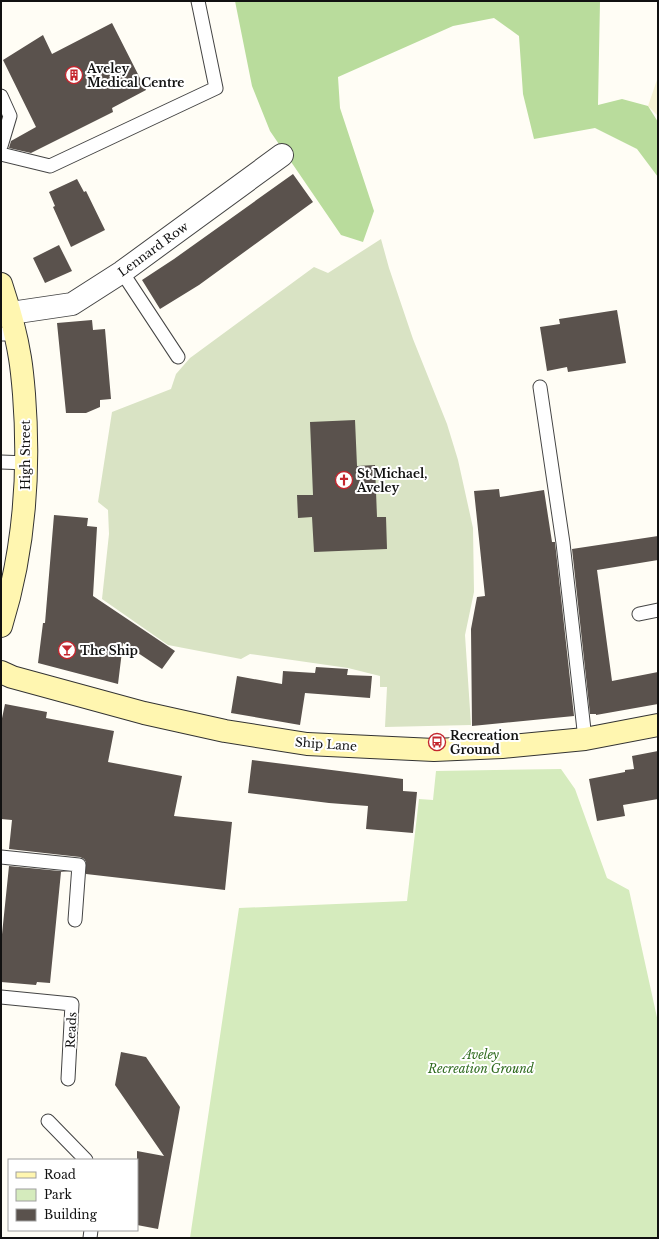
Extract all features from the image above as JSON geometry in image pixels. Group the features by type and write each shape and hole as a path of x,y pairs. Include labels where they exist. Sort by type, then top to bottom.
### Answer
{"street":[{"name":"Lennard Row","path":"9,327 72,304 122,272 282,155"},
{"name":"High Street","path":"1,284 9,327 21,366 27,463 17,559 3,615"},
{"name":"Ship Lane","path":"1,672 12,677 144,713 225,731 307,744 434,750 502,747 585,739 658,725"}],"lane":[{"path":"1,154 50,166 216,88 198,1"},
{"path":"1,96 10,116 1,146"},
{"path":"122,272 178,357"},
{"path":"540,387 562,543 585,739"},
{"path":"1,462 27,463"},
{"path":"639,614 658,610"},
{"path":"1,857 79,865 75,920"},
{"name":"Reads","path":"1,997 72,1004 68,1079"},
{"path":"48,1121 85,1159"}],"shaded area":[{"path":"658,77 658,116 648,106"}],"green space":[{"path":"235,1 600,1 598,105 622,99 648,106 658,122 658,177 637,149 595,128 534,139 523,94 519,36 494,18 453,26 338,77 340,108 374,211 363,242 341,235 270,131 252,86"},
{"path":"381,239 389,268 413,339 447,424 458,460 473,528 474,592 465,635 471,725 385,727 387,687 380,687 380,676 348,668 250,654 241,659 168,645 102,599 109,534 108,510 98,502 112,412 171,389 176,374 190,358 314,267 328,273"},
{"name":"Aveley Recreation Ground","path":"561,769 575,789 607,878 629,890 658,1022 658,1238 190,1238 239,908 407,901 419,799 433,800 436,771"}],"building":[{"name":"Aveley Medical Centre","path":"112,23 146,90 112,108 113,112 31,153 9,148 11,141 36,127 3,60 43,35 52,54"},
{"path":"293,174 313,202 199,285 160,309 142,280"},
{"path":"77,179 84,192 86,191 105,230 71,247 53,207 55,206 49,192"},
{"path":"59,245 72,271 45,283 33,258"},
{"path":"617,310 626,363 568,372 567,367 547,371 540,327 560,324 559,319"},
{"path":"92,320 93,330 105,329 111,399 100,400 100,407 86,413 66,413 57,323"},
{"name":"St Michael, Aveley","path":"355,420 357,466 375,465 377,517 386,517 387,549 314,552 312,517 298,518 297,495 313,495 310,422"},
{"path":"499,489 500,497 544,490 552,542 555,542 574,716 472,726 471,629 477,597 485,596 474,491"},
{"path":"54,515 88,518 87,526 97,527 93,596 175,651 162,669 123,643 118,684 38,663 43,623 45,623"},
{"path":"658,536 658,560 597,570 612,681 658,672 658,704 596,715 590,714 572,549"},
{"path":"316,667 348,669 347,675 372,676 370,698 305,693 300,725 231,713 237,676 282,684 283,671 315,673"},
{"path":"5,704 47,712 46,718 114,731 108,762 182,776 174,816 232,822 225,890 86,874 86,862 80,857 9,849 12,820 1,819 1,723"},
{"path":"658,751 658,799 623,805 625,816 597,821 589,779 634,769 632,756"},
{"path":"252,760 403,779 403,791 417,792 413,833 366,829 368,806 329,803 248,793"},
{"path":"9,866 70,872 61,872 50,983 37,982 36,985 1,982 1,944"},
{"path":"121,1052 146,1057 180,1107 158,1229 138,1225 137,1151 164,1156 115,1085"}],"place":[{"name":"Aveley Medical Centre","path":"74,75"},
{"name":"St Michael, Aveley","path":"344,480"},
{"name":"The Ship","path":"67,650"},
{"name":"Recreation Ground","path":"437,742"}]}
